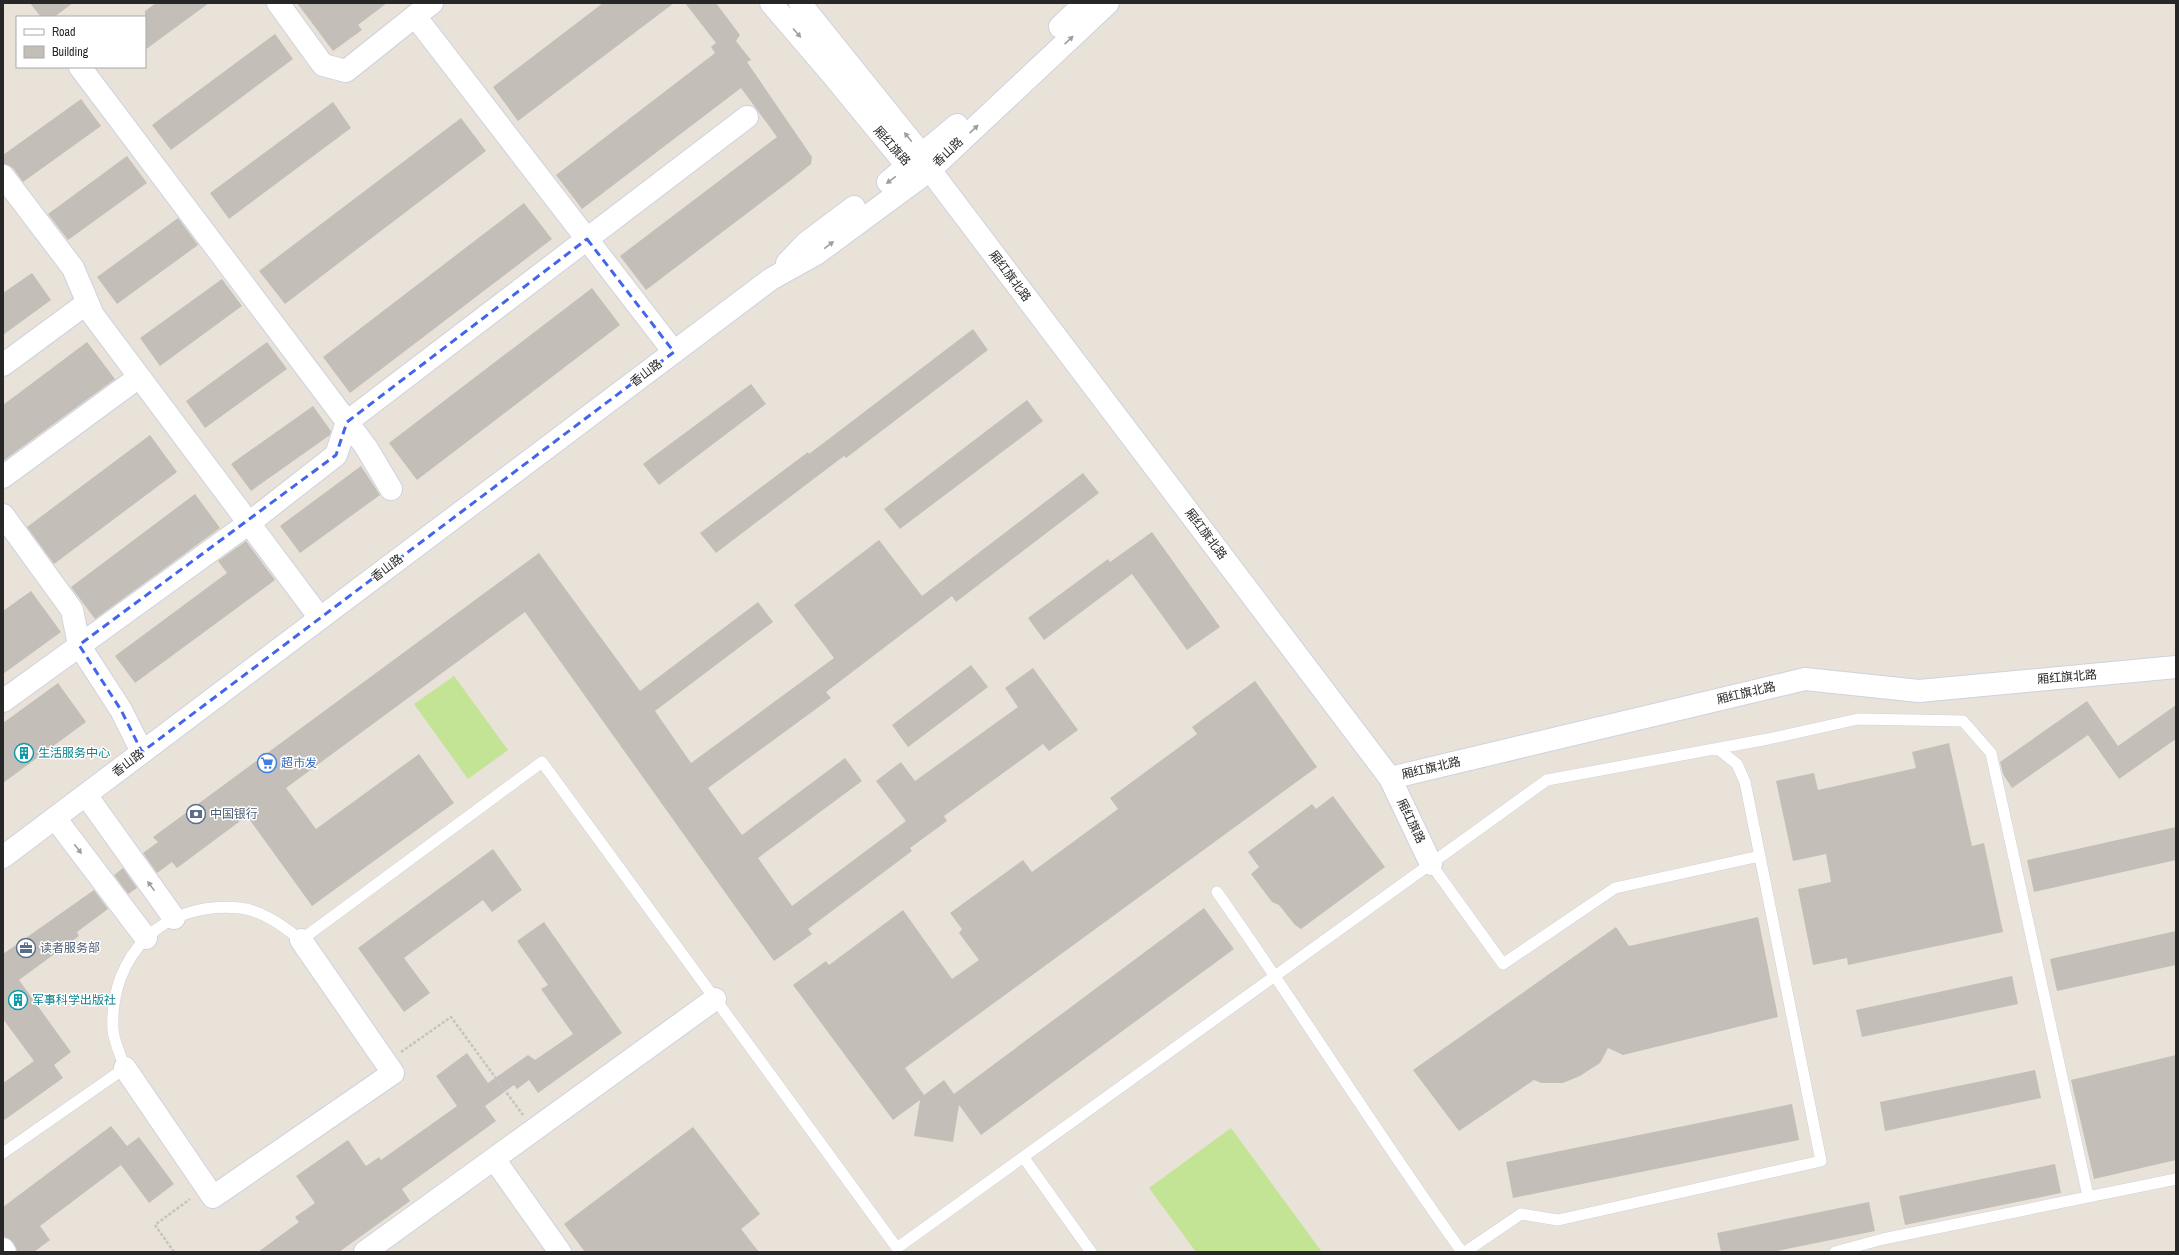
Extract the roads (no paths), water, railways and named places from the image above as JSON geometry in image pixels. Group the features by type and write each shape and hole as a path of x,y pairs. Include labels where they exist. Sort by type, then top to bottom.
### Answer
{"street":[{"path":"278,3 323,66 346,71 424,9 587,239 674,352"},
{"name":"厢红旗路","path":"772,3 831,73 920,164"},
{"name":"厢红旗路","path":"800,3 920,164"},
{"name":"香山路","path":"920,164 964,119 1085,3"},
{"name":"香山路","path":"3,857 771,279 806,242 920,164 1108,3"},
{"path":"81,68 366,447 390,489"},
{"path":"3,701 249,522 336,455 347,422 747,117"},
{"name":"厢红旗北路","path":"920,164 1390,778 1805,679 1919,692 2176,667"},
{"path":"3,176 73,268 93,315 320,618"},
{"path":"3,365 88,303"},
{"path":"3,477 139,377"},
{"path":"3,515 72,610 79,645 121,710 142,752"},
{"name":"厢红旗路","path":"1390,778 1431,864"},
{"path":"86,795 174,918"},
{"path":"55,818 146,938"},
{"path":"125,1068 214,1197 393,1073 301,940"},
{"path":"365,1252 715,999"},
{"path":"494,1158 560,1252"}],"lane":[{"path":"3,1153 125,1068 113,1032 114,997 125,965 146,938 174,918 207,908 241,908 274,919 301,940 542,762 899,1250 1547,780 1858,720 1963,721 1991,753 2088,1196"},
{"path":"1217,892 1276,977 1414,1185 1464,1252 1521,1214 1558,1220 1821,1162 1745,782 1737,764 1718,748"},
{"path":"1431,864 1503,964 1615,888 1760,856"},
{"path":"1024,1158 1090,1252"},
{"path":"1836,1252 1883,1239 2176,1178"}],"place":[{"name":"生活服务中心","path":"24,753"},
{"name":"超市发","path":"267,763"},
{"name":"中国银行","path":"196,814"},
{"name":"读者服务部","path":"26,948"},
{"name":"军事科学出版社","path":"18,1000"}]}
